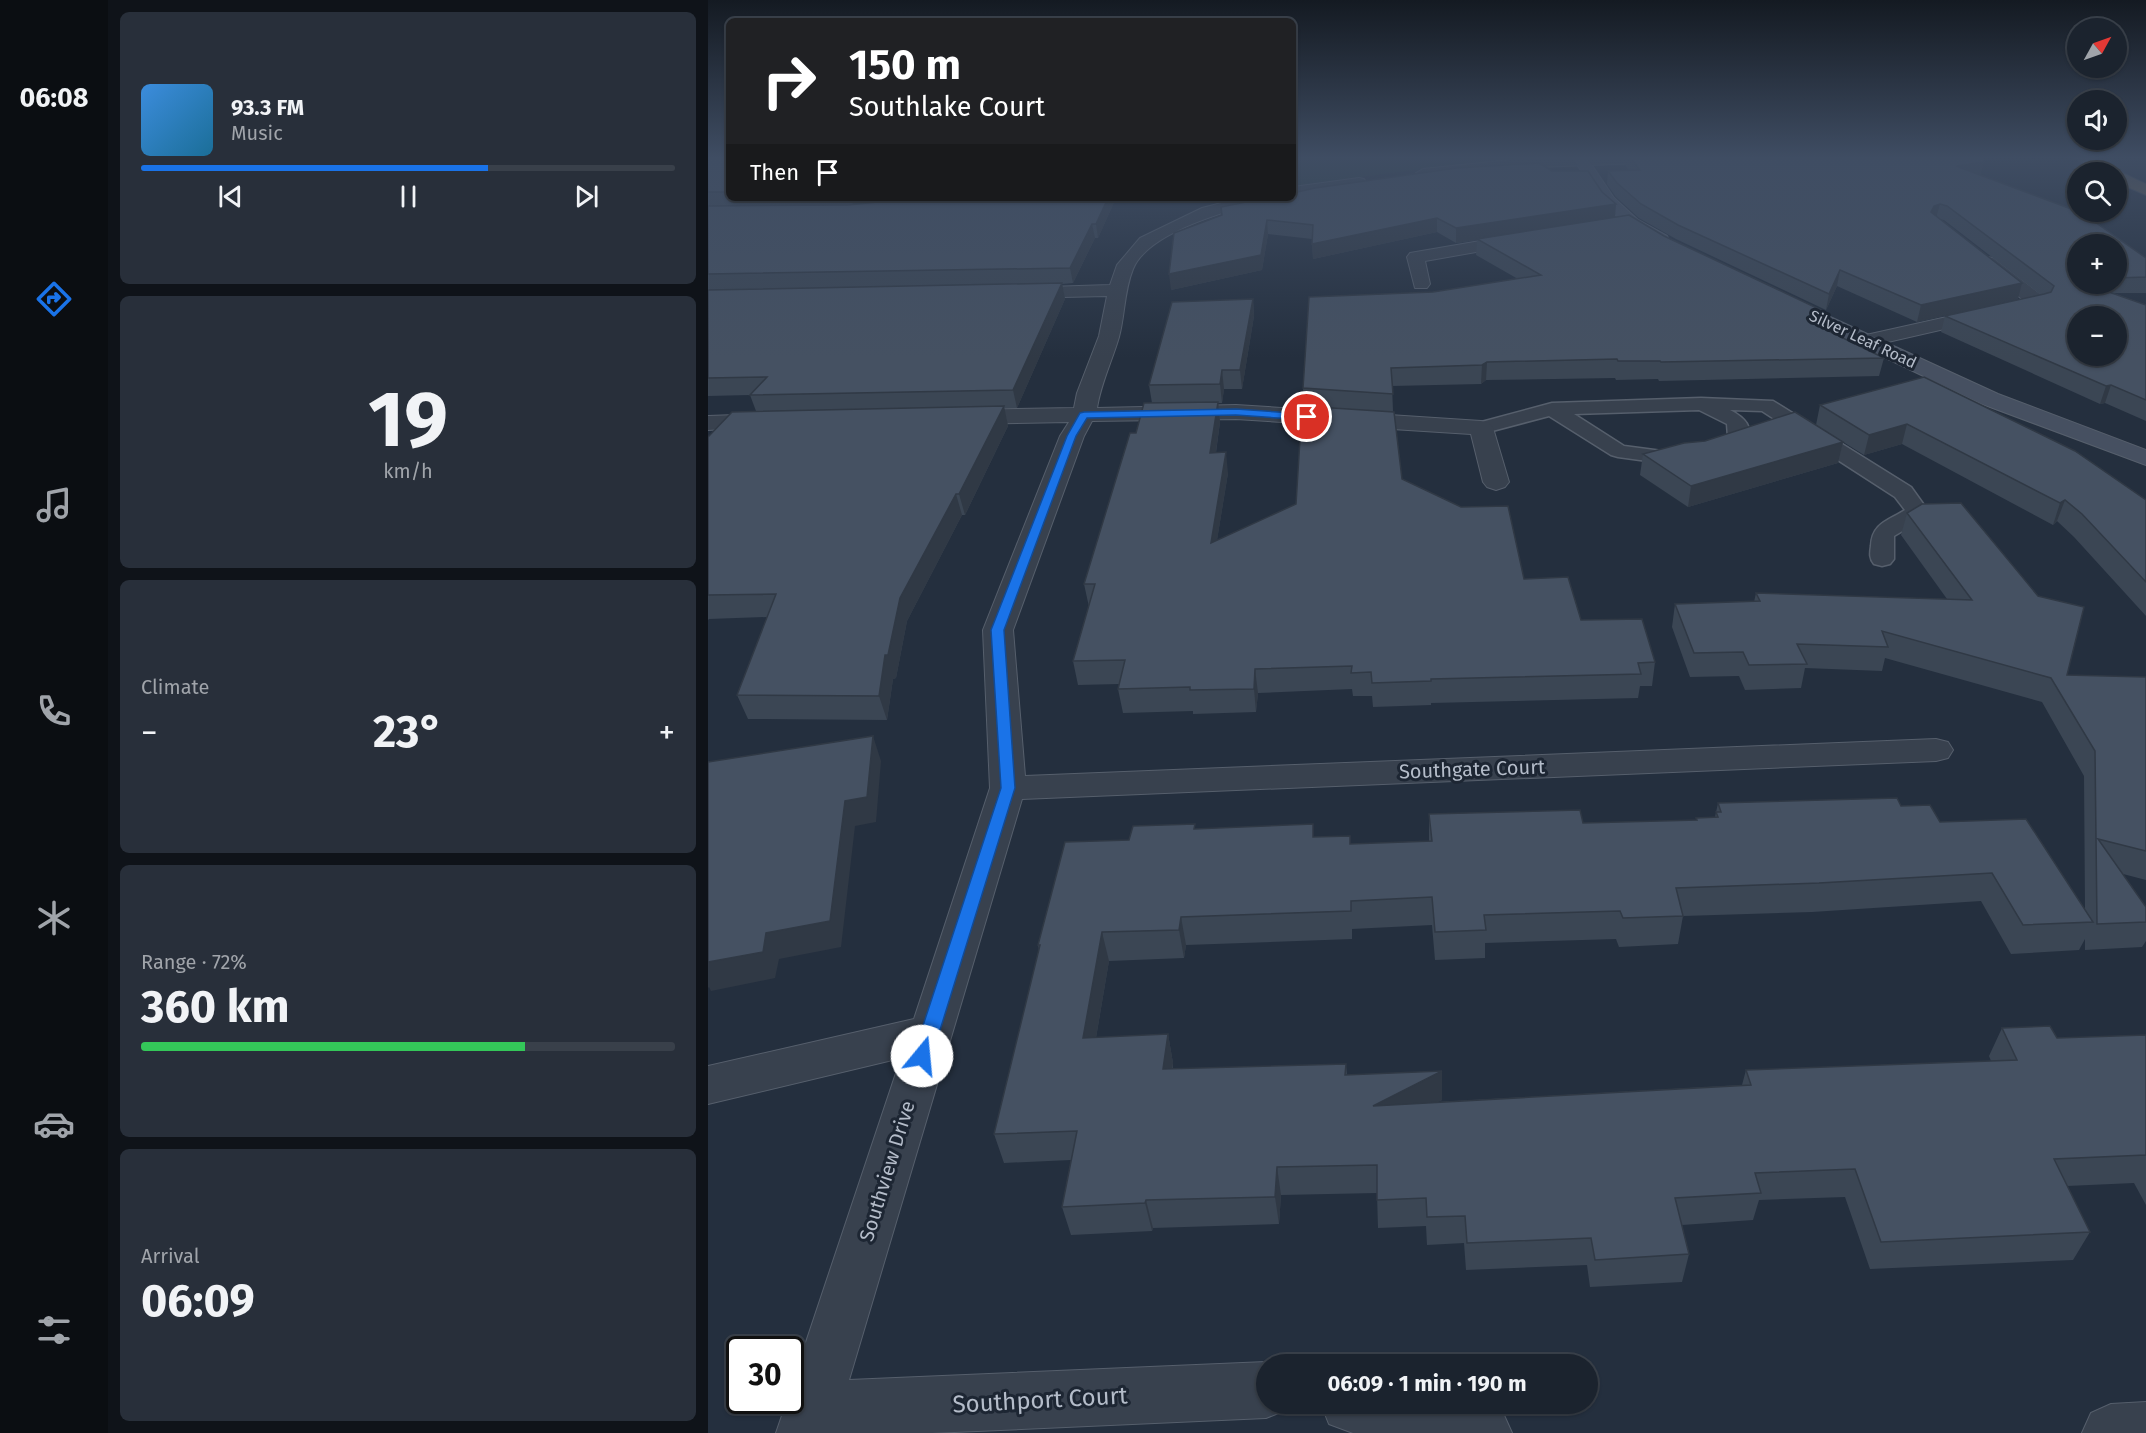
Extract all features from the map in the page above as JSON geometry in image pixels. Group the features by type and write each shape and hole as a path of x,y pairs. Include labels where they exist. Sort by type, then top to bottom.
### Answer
{"street":[{"name":"Southview Drive","path":"810,1422 929,1034 1008,788 998,630 1072,436 1084,415 1088,393 1109,336 1117,290 1126,265 1146,242 1170,225"},
{"path":"1611,226 1619,225"},
{"path":"1635,225 1678,250"},
{"path":"1421,284 1416,257 1533,237"},
{"path":"1866,341 2038,302 1975,252"},
{"name":"Silver Leaf Road","path":"1758,289 1990,399 2146,458"},
{"path":"1002,292 1117,290"},
{"path":"942,417 1236,412 1481,428 1496,482"},
{"path":"708,423 790,421"},
{"name":"Southgate Court","path":"1008,788 1936,750"},
{"path":"708,1085 929,1034"},
{"name":"Southport Court","path":"810,1422 1256,1391"},
{"path":"1395,1414 1483,1433"},
{"path":"2110,1433 2146,1431"}],"lane":[{"path":"1552,409 1618,451 1662,458 1701,454 1737,440 1737,421 1701,404"},
{"path":"1481,428 1552,409 1701,404 1766,405 1903,492 1918,512 1883,533 1882,559"}],"building":[{"path":"708,225 1092,225 1070,268 708,274"},
{"path":"1196,225 1266,225 1261,255 1169,274 1174,233"},
{"path":"1312,225 1404,225 1312,244"},
{"path":"1450,225 1477,225 1456,228"},
{"path":"1566,225 1645,225 1664,236 1821,310 1814,324 1884,358 1487,362 1482,365 1391,368 1393,394 1303,388 1309,297 1433,292 1541,275 1477,239"},
{"path":"1678,225 1947,225 2022,283 1921,305 1840,270 1829,294"},
{"path":"1972,225 2099,225 2112,234 2067,234 2067,294 2115,294 2146,305 2146,400 2111,385 2106,386 1945,316 2051,292 2054,286"},
{"path":"2127,245 2146,258 2146,277 2127,278"},
{"path":"1062,283 1013,390 750,395 767,377 708,378 708,290"},
{"path":"1253,299 1240,370 1222,370 1220,384 1149,385 1172,302"},
{"path":"1924,377 2075,451 2146,500 2146,582 2082,514 2065,500 2060,503 1907,424 1869,435 1820,405"},
{"path":"1218,402 1210,453 1226,452 1211,543 1296,504 1302,406 1394,412 1402,479 1461,507 1508,506 1524,579 1568,577 1581,620 1642,619 1655,662 1638,663 1641,674 1431,679 1431,681 1372,683 1371,672 1351,673 1352,666 1255,669 1254,689 1190,690 1190,687 1118,689 1125,660 1073,661 1095,584 1084,584 1130,433 1136,433 1144,403"},
{"path":"1004,406 959,494 956,494 900,598 888,655 885,655 879,696 737,695 776,594 708,595 708,437 732,412"},
{"path":"1795,412 1843,442 1691,486 1643,454 1684,443 1705,441"},
{"path":"1961,503 2038,596 2084,607 2067,675 2146,677 2146,851 2098,839 2146,907 2146,922 2097,924 2095,751 2051,678 1882,631 1888,647 1797,644 1807,664 1749,665 1743,652 1694,653 1675,604 1760,601 1756,593 1972,600 1907,513 1922,504"},
{"path":"873,736 867,797 845,801 830,921 766,933 763,952 708,962 708,762"},
{"path":"1897,798 1901,806 1930,805 1940,822 2026,819 2093,922 2023,925 1992,873 1676,888 1683,916 1623,918 1620,911 1484,915 1486,930 1435,932 1432,897 1351,901 1351,911 1181,917 1179,930 1102,932 1083,1038 1168,1034 1163,1069 1346,1064 1345,1075 1442,1071 1373,1106 1751,1085 1746,1070 2017,1060 2002,1028 2050,1026 2057,1038 2146,1035 2146,1155 2054,1159 2090,1232 1881,1242 1855,1169 1755,1173 1761,1193 1675,1198 1689,1254 1595,1260 1591,1238 1467,1243 1465,1216 1427,1217 1426,1198 1377,1200 1377,1165 1277,1167 1275,1197 1146,1200 1145,1203 1062,1207 1077,1131 994,1134 1040,945 1038,945 1065,842 1129,840 1133,826 1195,824 1194,829 1313,824 1313,837 1350,836 1350,844 1432,841 1429,814 1580,810 1583,823 1697,820 1696,818 1718,817 1716,812 1721,812 1718,803"}],"route":[{"path":"922,1056 1008,788 998,630 1072,436 1084,415 1236,412 1307,417"}]}
